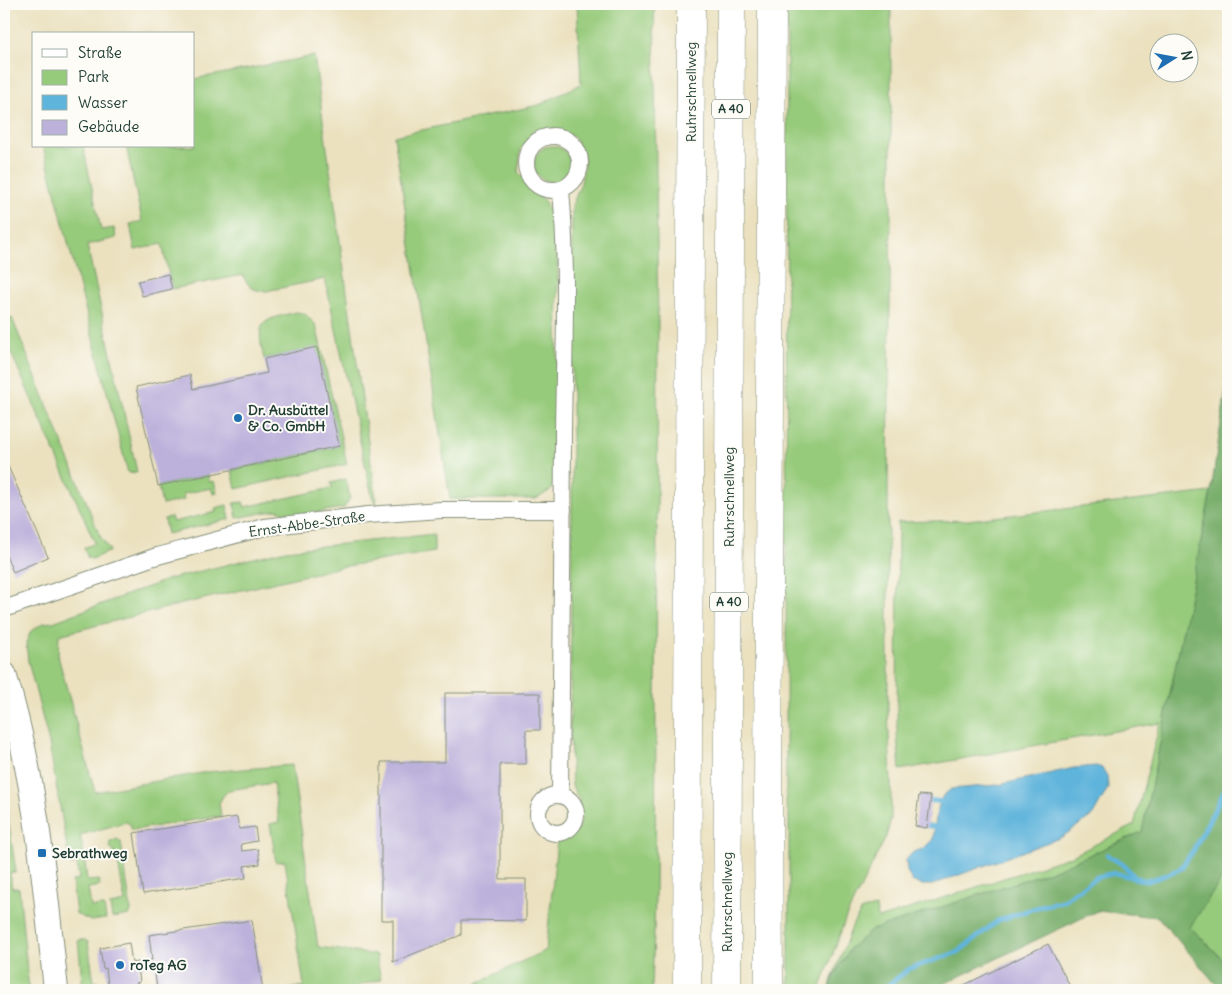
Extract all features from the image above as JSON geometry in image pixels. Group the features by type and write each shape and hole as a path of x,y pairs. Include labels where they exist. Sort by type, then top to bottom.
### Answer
{"highway":[{"name":"Ruhrschnellweg","path":"687,990 691,4"},
{"name":"Ruhrschnellweg","path":"727,990 731,4"},
{"path":"768,990 772,4"}],"main road":[{"path":"4,674 29,775 39,833 56,990"}],"street":[{"path":"560,795 563,609 564,225 561,190"},
{"name":"Ernst-Abbe-Straße","path":"4,609 154,557 265,527 368,515 441,510 563,510"}],"green space":[{"path":"577,4 654,4 658,325 655,900 652,990 463,990 546,950 557,840 575,834 581,822 579,800 572,786 570,732 572,206 581,183 585,159 574,137 554,129 535,134 521,149 518,172 545,202 556,225 558,276 556,478 551,490 536,499 450,499 394,136 539,105 581,84"},
{"path":"787,4 891,4 888,708 891,819 886,837 846,917 820,990 789,990 789,815 786,804"},
{"path":"314,56 377,506 372,496 325,279 261,291 252,288 243,275 172,289 162,244 135,250 130,224 142,221 126,148 195,148 195,79"},
{"path":"552,146 559,147 565,151 569,157 569,171 565,177 559,181 552,182 545,181 539,177 535,171 534,164 535,157 539,151 545,147"},
{"path":"44,148 83,148 101,230 114,228 116,238 87,245 137,472 128,473"},
{"path":"297,312 305,314 316,325 347,464 236,489 232,470 339,446 317,348 264,359 260,337 264,324 275,317"},
{"path":"12,318 100,536 110,551 92,559 88,558 84,548 95,543 4,337 4,322"},
{"path":"1228,375 1228,869 1190,927 1228,964 1228,990 1221,990 1158,917 1097,911 931,990 829,990 832,979 851,947 872,930 1057,869 1142,832 1211,492"},
{"path":"208,475 209,482 214,481 217,493 213,494 211,488 183,494 184,500 162,505 158,486"},
{"path":"346,479 350,498 344,508 295,516 277,510 237,518 234,503 243,502 245,507 332,488 331,483"},
{"path":"1211,492 1142,832 1057,869 851,947 832,979 853,924 862,910 876,907 878,919 1072,856 1134,825 1160,723 900,770 897,733 898,522 968,520"},
{"path":"227,505 230,519 167,534 164,519 171,517 173,522 216,512 215,508"},
{"path":"434,534 434,552 341,567 59,635 58,656 95,792 207,772 292,765 318,947 376,955 381,979 345,990 283,990 304,986 285,861 276,862 270,824 279,822 273,783 229,790 219,803 221,816 132,830 130,824 126,822 80,835 84,856 95,854 96,861 85,862 87,881 99,880 100,886 88,888 91,907 104,906 106,919 91,921 76,914 72,881 79,879 77,864 70,865 49,743 28,661 26,643 31,631 43,623 53,622 169,579 286,550"},
{"path":"4,793 16,872 10,873 12,888 19,888 29,990 4,990"},
{"path":"117,839 121,842 131,910 130,915 112,918 110,905 125,902 117,857 110,847 110,842"},
{"path":"1228,869 1228,964 1190,927"},
{"path":"78,940 88,942 94,982 99,982 100,989 107,990 83,990"}],"water":[{"path":"1096,766 1102,768 1107,776 1108,788 1093,815 1062,837 932,885 921,885 912,881 907,871 906,860 913,852 923,849 933,839 937,811 942,797 951,789 998,785 1074,768"}],"building":[{"path":"168,274 172,289 142,296 138,281"},
{"name":"Dr. Ausbüttel & Co. GmbH","path":"317,347 339,446 158,486 136,387 190,375 193,389 267,373 264,359"},
{"path":"4,457 48,557 13,572 4,551"},
{"path":"445,693 540,693 540,730 526,730 526,764 500,764 500,879 526,879 526,921 461,920 461,935 393,962 393,920 381,920 381,762 445,762"},
{"path":"919,795 931,796 927,828 915,826"},
{"path":"237,817 239,829 255,827 257,841 241,844 242,851 258,849 260,864 244,866 246,878 143,894 134,833"},
{"path":"252,920 263,990 157,990 154,965 138,968 140,982 136,983 137,990 107,990 106,968 103,969 100,948 129,943 132,963 152,960 149,935"},
{"path":"1048,944 1072,990 954,990"}],"waterway":[{"path":"882,990 909,969 958,952 999,920 1062,901 1097,877 1115,873 1147,881 1180,869 1193,851 1228,784"},
{"path":"924,800 946,802"},
{"path":"923,825 942,828"},
{"path":"1107,855 1123,865 1135,878"}],"place":[{"name":"Dr. Ausbüttel & Co. GmbH","path":"238,418"},
{"name":"Sebrathweg","path":"42,853"},
{"name":"roTeg AG","path":"120,965"}]}
